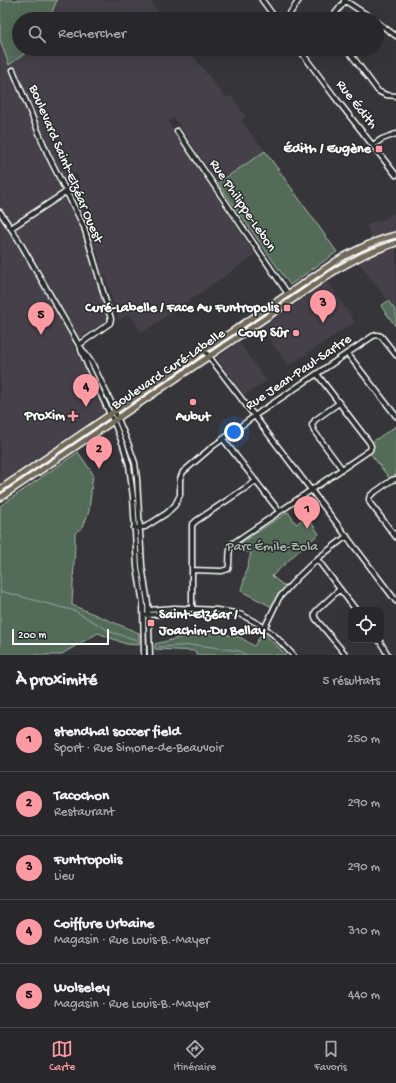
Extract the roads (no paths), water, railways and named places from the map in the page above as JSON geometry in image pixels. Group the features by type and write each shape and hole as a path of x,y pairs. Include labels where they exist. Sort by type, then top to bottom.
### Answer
{"main road":[{"name":"Boulevard Curé-Labelle","path":"0,489 346,255 372,243 396,235"},
{"name":"Boulevard Curé-Labelle","path":"0,498 349,263 396,243"}],"street":[{"path":"262,0 271,12"},
{"path":"291,12 299,0"},
{"path":"336,12 345,0 363,12"},
{"path":"384,27 396,36"},
{"name":"Rue Édith","path":"304,56 396,175"},
{"path":"351,56 378,91 386,95 396,96"},
{"name":"Boulevard Saint-Elzéar Ouest","path":"13,70 48,154 86,231 112,321 79,344"},
{"name":"Rue Philippe-Lebon","path":"177,131 288,294"},
{"path":"373,145 382,139 396,134"},
{"path":"11,228 66,192"},
{"path":"0,212 11,228 79,344 88,367 116,420 130,470 137,567 143,612 144,655"},
{"name":"Rue Jean-Paul-Sartre","path":"134,528 145,527 167,513 175,505 180,495 180,479 183,472 212,447 254,416 347,353 373,336 378,335 382,337 396,355"},
{"path":"204,350 396,601"},
{"path":"347,353 396,416"},
{"path":"192,570 222,571 228,569 230,548 232,544 369,451 371,448 369,442 317,374"},
{"path":"339,403 315,420 312,425 314,431 342,469"},
{"path":"116,420 128,443 136,469 142,569 149,612 150,655"},
{"path":"223,439 279,511"},
{"path":"396,480 392,480 372,494 369,499 370,504 396,537"},
{"path":"192,609 193,524 256,481"},
{"path":"265,628 279,598 317,559 347,536"},
{"path":"317,559 354,607"},
{"path":"340,589 315,612 314,616 346,655"},
{"path":"143,612 175,608 217,610 242,615 265,628 293,655"},
{"path":"381,643 388,655"}],"waterway":[{"path":"0,591 75,611 111,632 137,640"},
{"path":"159,647 198,645 240,651 246,655"}],"place":[{"name":"Édith / Eugène","path":"379,149"},
{"name":"Curé-Labelle / Face Au Funtropolis","path":"287,308"},
{"name":"Funtropolis","path":"323,323"},
{"name":"Coup Sûr","path":"296,333"},
{"name":"Wolseley","path":"41,335"},
{"name":"Aubut","path":"193,402"},
{"name":"Coiffure Urbaine","path":"86,407"},
{"name":"Proxim","path":"73,416"},
{"name":"Tacochon","path":"99,469"},
{"name":"stendhal soccer field","path":"307,529"},
{"name":"Saint-Elzéar / Joachim-Du Bellay","path":"151,623"}],"park label":[{"name":"Parc Émile-Zola","path":"272,547"}]}
